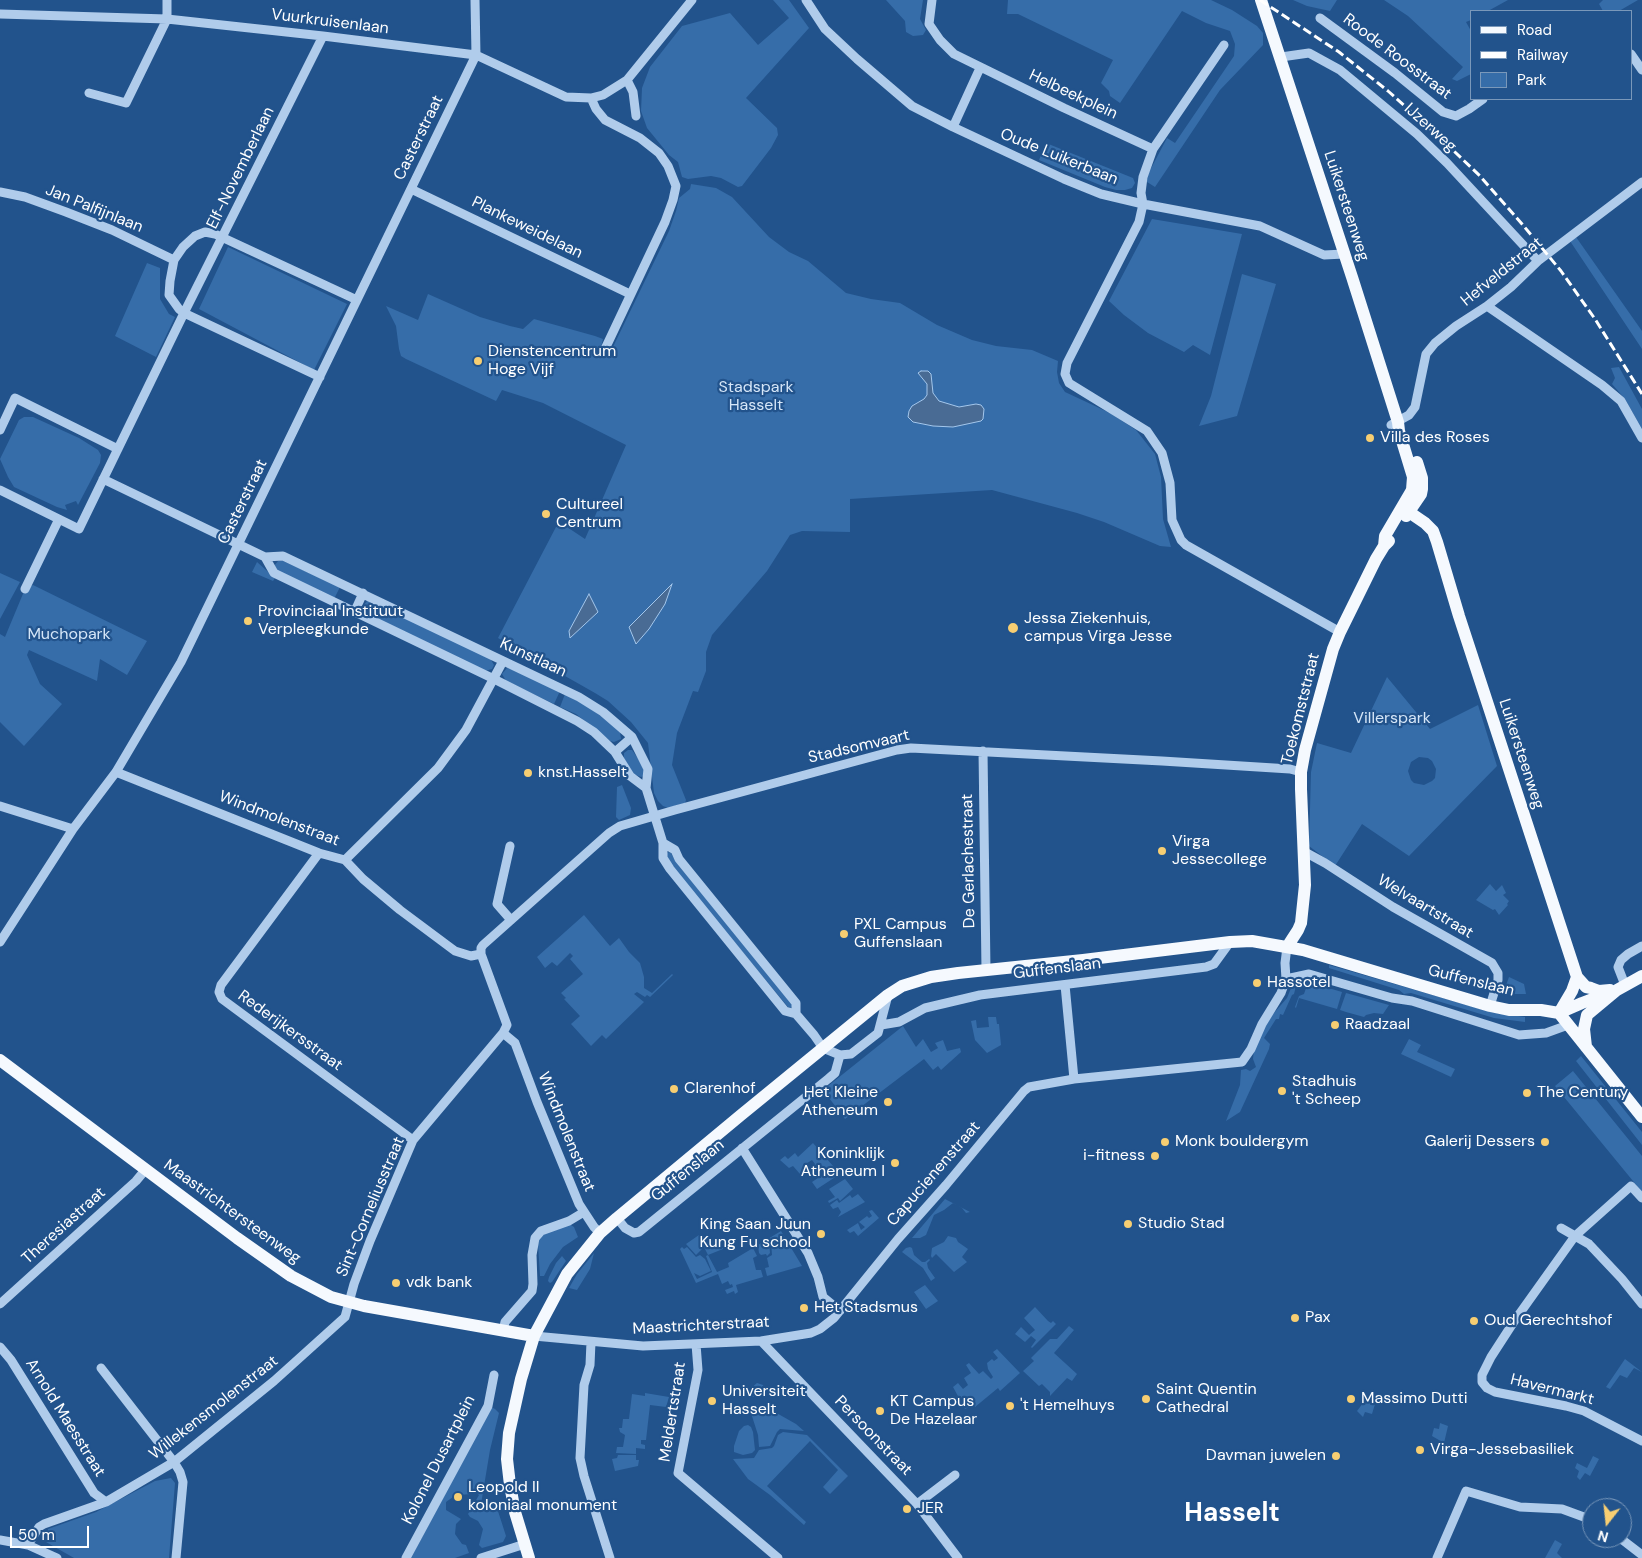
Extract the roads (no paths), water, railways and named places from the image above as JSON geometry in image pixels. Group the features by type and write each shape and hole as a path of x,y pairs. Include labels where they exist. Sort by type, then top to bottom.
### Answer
{"main road":[{"name":"Luikersteenweg","path":"1261,0 1344,254 1395,424 1405,430 1422,478 1423,483 1416,492"},
{"name":"Toekomststraat","path":"1287,947 1298,930 1302,917 1305,884 1301,772 1305,750 1340,632 1384,546 1391,540 1405,509 1416,492"},
{"name":"Luikersteenweg","path":"1405,509 1429,527 1437,542 1459,616 1577,977"},
{"name":"Guffenslaan","path":"534,1336 567,1274 600,1233 823,1048 888,995 902,986 931,977 1252,941 1287,947 1329,958 1490,1006 1509,1010 1541,1010 1559,1013"},
{"path":"1559,1013 1642,976"},
{"path":"1559,1013 1572,991 1577,977 1586,987 1599,991 1621,987"},
{"path":"1568,1025 1587,1015 1621,987"},
{"path":"1559,1013 1642,1117"},
{"path":"1587,1015 1584,1029 1587,1050"},
{"name":"Maastrichtersteenweg","path":"0,1060 237,1238 291,1276 331,1297 349,1302 534,1336"},
{"path":"529,1558 522,1545 507,1459 509,1433 521,1379 534,1336"}],"street":[{"path":"89,93 126,103 167,19 167,0"},
{"path":"476,0 476,55"},
{"path":"606,349 665,222 676,186 668,166 659,153 640,138 605,120 596,109 591,98 603,95 627,80 692,0"},
{"name":"Oude Luikerbaan","path":"806,0 825,29 857,59 912,106 953,128 1101,194 1143,204 1260,226 1324,255 1344,254"},
{"name":"Helbeekplein","path":"932,0 929,24 940,40 954,54 1153,149"},
{"name":"Vuurkruisenlaan","path":"0,14 167,19 476,55 566,97 591,98"},
{"name":"Roode Roosstraat","path":"1320,18 1395,72 1443,112 1456,116 1482,100"},
{"name":"Elf-Novemberlaan","path":"59,519 79,529 184,313 323,36"},
{"path":"1224,45 1153,149 1143,177 1141,192 1143,204 1139,222 1067,363 1065,374 1069,383 1146,431 1152,438 1162,453 1170,483 1172,520 1181,540 1186,545 1340,632"},
{"name":"IJzerweg","path":"1281,57 1309,53 1340,70 1448,163 1538,261"},
{"name":"Casterstraat","path":"0,942 73,829 116,772 181,662 476,55"},
{"path":"1632,55 1642,70"},
{"path":"953,128 980,68"},
{"path":"627,80 633,92 636,116"},
{"name":"Hefveldstraat","path":"1395,424 1409,415 1415,407 1426,354 1435,343 1456,326 1487,306 1538,261 1642,182"},
{"name":"Plankeweidelaan","path":"411,189 630,294"},
{"name":"Jan Palfijnlaan","path":"0,192 25,197 66,212 112,230 174,260"},
{"path":"320,377 179,309 169,295 174,260 183,247 195,236 205,232 215,234 357,300"},
{"path":"1487,306 1602,385 1621,401 1642,438"},
{"path":"0,430 15,398 118,448"},
{"name":"Kunstlaan","path":"103,479 265,558 283,556 363,593 584,700 603,712 632,737 648,769 646,788 663,843 663,858 670,869 785,1011 796,1014 823,1048"},
{"path":"0,490 59,519 25,589"},
{"name":"Kunstlaan","path":"265,558 274,574 578,721 594,732 615,752 630,776 646,788"},
{"path":"354,613 363,593"},
{"path":"345,860 438,768 466,730 503,661"},
{"path":"615,752 632,737"},
{"name":"Stadsomvaart","path":"481,954 483,945 609,833 620,826 897,750 919,748 983,751 1290,769 1301,772"},
{"name":"De Gerlachestraat","path":"983,751 986,970"},
{"name":"Windmolenstraat","path":"116,772 319,853 345,860 363,879 400,910 455,951 471,956 481,954"},
{"path":"0,806 73,829"},
{"name":"Kunstlaan","path":"663,843 675,850 679,859 796,1003 796,1014"},
{"path":"510,846 497,904 511,920"},
{"name":"Welvaartstraat","path":"1303,851 1393,907 1492,964 1498,973 1497,986 1490,1006"},
{"name":"Rederijkersstraat","path":"319,853 221,985 219,992 222,999 413,1140"},
{"name":"Guffenslaan","path":"881,1025 899,1022 925,1008 980,995 1206,967 1214,964 1230,942"},
{"path":"1621,987 1618,968 1621,960 1642,946"},
{"path":"1287,947 1286,979 1309,974 1392,998 1412,1001 1519,1035 1546,1033 1568,1025"},
{"path":"481,954 506,1020 507,1025 502,1033"},
{"name":"Capucienenstraat","path":"837,1314 1024,1090 1041,1083 1242,1062 1251,1049 1262,1024 1276,1004 1286,979"},
{"path":"1065,985 1074,1079"},
{"path":"823,1048 840,1055 851,1054 878,1033 888,995"},
{"name":"Windmolenstraat","path":"502,1033 515,1043 579,1204 600,1233"},
{"name":"Sint-Corneliusstraat","path":"349,1302 370,1242 413,1140 502,1033"},
{"name":"Guffenslaan","path":"617,1218 625,1228 634,1233 639,1232 835,1073 840,1055"},
{"path":"742,1148 808,1253 818,1277 823,1297 837,1314"},
{"name":"Theresiastraat","path":"0,1304 136,1181 146,1169"},
{"path":"1575,1236 1631,1186 1642,1198"},
{"path":"503,1330 505,1322 532,1291 532,1255 536,1238 541,1231 584,1212"},
{"path":"1561,1228 1589,1244 1600,1254 1642,1304"},
{"name":"Havermarkt","path":"1575,1236 1490,1357 1484,1368 1482,1382 1487,1388 1495,1392 1584,1411 1642,1441"},
{"name":"Willekensmolenstraat","path":"28,1545 39,1527 44,1524 106,1502 174,1462 274,1381 338,1325 345,1317 349,1302"},
{"name":"Maastrichterstraat","path":"534,1336 643,1346 761,1340 811,1333 820,1329 837,1314"},
{"name":"Persoonstraat","path":"761,1340 917,1504 958,1558"},
{"path":"591,1342 590,1365 584,1385 580,1458 610,1558"},
{"name":"Meldertstraat","path":"696,1344 698,1370 678,1473 778,1558"},
{"name":"Arnold Maesstraat","path":"0,1347 11,1360 94,1493 106,1502"},
{"path":"101,1368 174,1462 183,1482 176,1558"},
{"name":"Kolonel Dusartplein","path":"406,1558 488,1406 494,1375"},
{"path":"917,1504 955,1476"},
{"path":"1437,1558 1466,1491 1520,1507 1562,1509 1582,1515"},
{"path":"0,1540 28,1545 57,1558"},
{"path":"481,1558 522,1545"},
{"path":"1632,1547 1642,1555"}],"railway":[{"path":"1260,0 1339,52 1388,91 1480,176 1561,271 1595,319 1642,394"}],"place":[{"name":"Dienstencentrum Hoge Vijf","path":"478,361"},
{"name":"Villa des Roses","path":"1370,438"},
{"name":"Cultureel Centrum","path":"546,514"},
{"name":"Provinciaal Instituut Verpleegkunde","path":"248,621"},
{"name":"Jessa Ziekenhuis, campus Virga Jesse","path":"1013,628"},
{"name":"knst.Hasselt","path":"528,773"},
{"name":"Virga Jessecollege","path":"1162,851"},
{"name":"PXL Campus Guffenslaan","path":"844,934"},
{"name":"Hassotel","path":"1257,983"},
{"name":"Raadzaal","path":"1335,1025"},
{"name":"Clarenhof","path":"674,1089"},
{"name":"Stadhuis 't Scheep","path":"1282,1091"},
{"name":"The Century","path":"1527,1093"},
{"name":"Het Kleine Atheneum","path":"888,1102"},
{"name":"Monk bouldergym","path":"1165,1142"},
{"name":"Galerij Dessers","path":"1545,1142"},
{"name":"i-fitness","path":"1155,1156"},
{"name":"Koninklijk Atheneum I","path":"895,1163"},
{"name":"Studio Stad","path":"1128,1224"},
{"name":"King Saan Juun Kung Fu school","path":"821,1234"},
{"name":"vdk bank","path":"396,1283"},
{"name":"Het Stadsmus","path":"804,1308"},
{"name":"Pax","path":"1295,1318"},
{"name":"Oud Gerechtshof","path":"1474,1321"},
{"name":"Saint Quentin Cathedral","path":"1146,1399"},
{"name":"Massimo Dutti","path":"1351,1399"},
{"name":"Universiteit Hasselt","path":"712,1401"},
{"name":"'t Hemelhuys","path":"1010,1406"},
{"name":"KT Campus De Hazelaar","path":"880,1411"},
{"name":"Virga-Jessebasiliek","path":"1420,1450"},
{"name":"Davman juwelen","path":"1336,1456"},
{"name":"Leopold II koloniaal monument","path":"458,1497"},
{"name":"JER","path":"907,1509"}],"district":[{"name":"Hasselt","path":"1232,1514"}],"park label":[{"name":"Stadspark Hasselt","path":"756,397"},
{"name":"Muchopark","path":"69,635"},
{"name":"Villerspark","path":"1392,719"}]}
